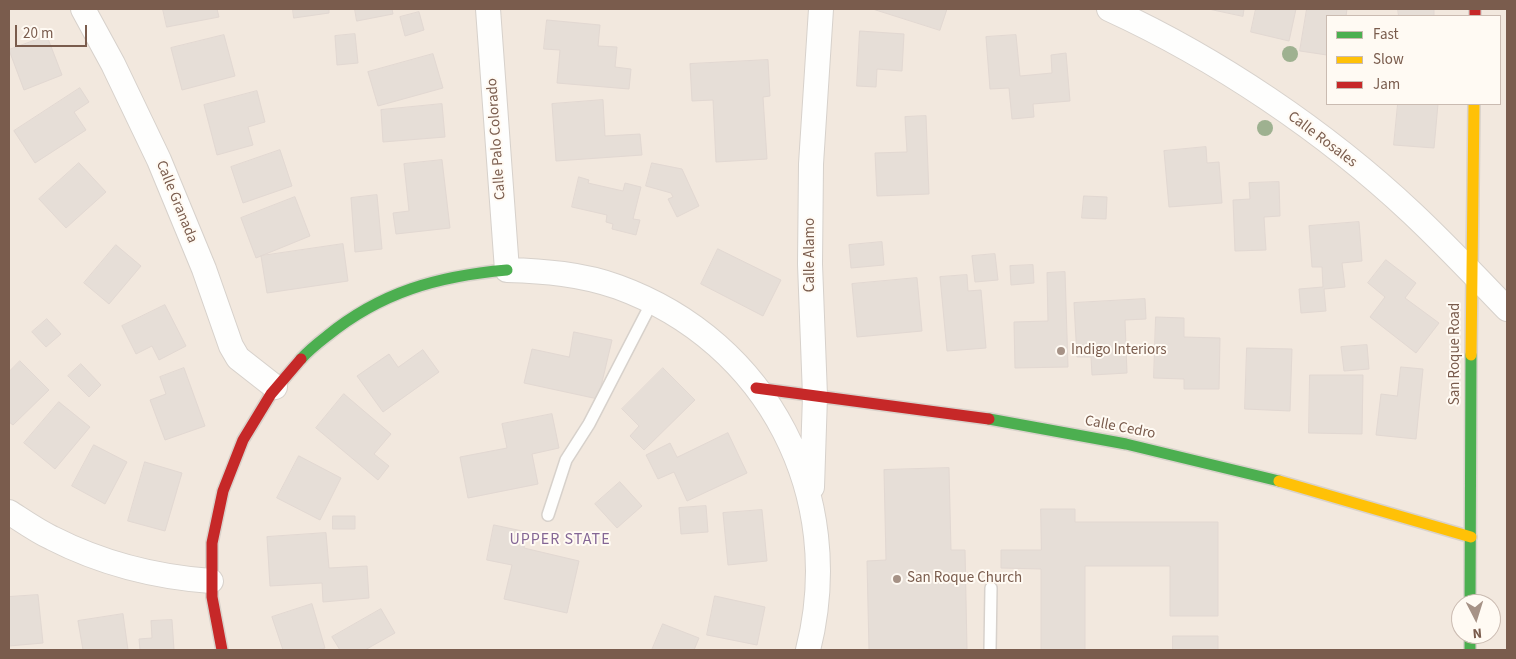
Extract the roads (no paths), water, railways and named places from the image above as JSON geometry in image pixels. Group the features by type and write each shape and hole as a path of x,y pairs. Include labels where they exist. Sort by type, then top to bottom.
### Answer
{"street":[{"name":"Calle Granada","path":"83,9 113,64 159,160 204,270 231,346 238,358 274,387"},
{"name":"Calle Palo Colorado","path":"488,9 506,270"},
{"name":"Calle Alamo","path":"811,502 815,396 810,264 811,164 821,9"},
{"name":"Calle Rosales","path":"1109,9 1206,60 1268,99 1354,162 1411,212 1507,309"},
{"name":"San Roque Road","path":"1470,594 1471,271 1474,105"},
{"path":"222,650 214,611 211,581 212,547 217,512 226,479 239,447 274,387 300,359 329,333 360,312 394,294 468,273 506,270 544,271 581,277 618,287 652,302 685,321 715,344 742,370 765,400 785,432 800,466 811,502 818,542 819,583 815,624 808,650"},
{"name":"Calle Cedro","path":"756,388 906,406 1011,422 1166,452 1268,477 1471,537"},
{"path":"9,512 51,538 91,555 132,568 188,580 211,581"}],"lane":[{"path":"548,515 566,460 590,424 652,302"},
{"path":"990,650 991,588"}],"place":[{"name":"Indigo Interiors","path":"1061,351"},
{"name":"San Roque Church","path":"897,579"}],"district":[{"name":"UPPER STATE","path":"560,540"}]}
